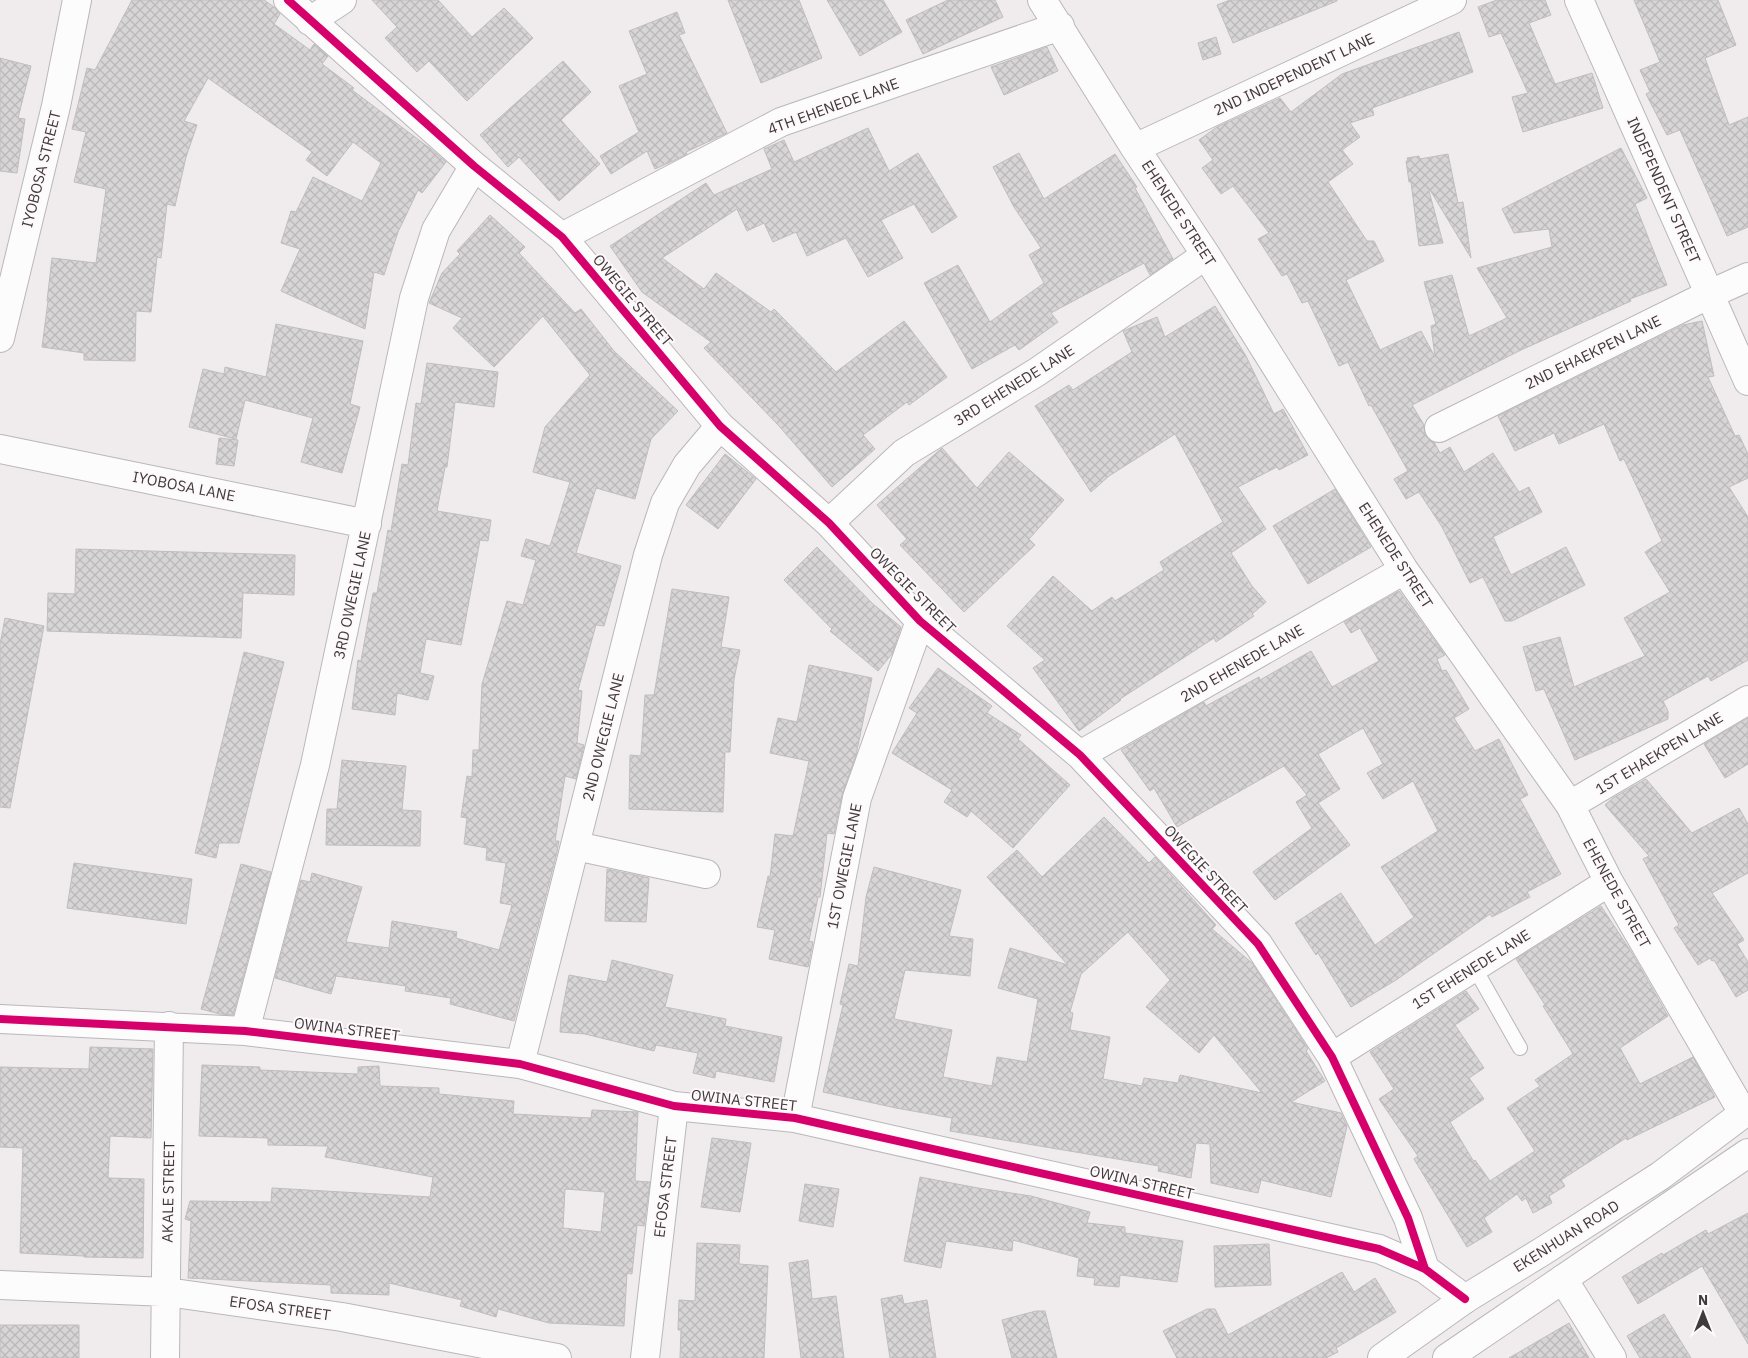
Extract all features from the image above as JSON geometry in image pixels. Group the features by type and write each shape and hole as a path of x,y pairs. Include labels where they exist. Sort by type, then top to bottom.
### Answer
{"street":[{"name":"IYOBOSA STREET","path":"0,338 56,106 77,0"},
{"name":"OWEGIE STREET","path":"288,0 310,22 474,166 562,237 720,426 829,523 920,621 1080,755 1258,944 1332,1057 1408,1218 1425,1269"},
{"path":"310,22 342,0"},
{"name":"EHENEDE STREET","path":"1042,0 1135,148 1206,255 1404,570 1570,805 1609,882 1745,1112"},
{"name":"2ND INDEPENDENT LANE","path":"1135,148 1452,0"},
{"name":"INDEPENDENT STREET","path":"1579,0 1748,381"},
{"name":"4TH EHENEDE LANE","path":"562,237 781,122 1060,26"},
{"name":"3RD OWEGIE LANE","path":"244,1031 315,765 414,298 436,230 474,166"},
{"name":"3RD EHENEDE LANE","path":"829,523 904,453 1037,372 1206,255"},
{"name":"2ND EHAEKPEN LANE","path":"1439,428 1748,277"},
{"name":"2ND OWEGIE LANE","path":"520,1064 648,555 665,503 687,465 720,426"},
{"name":"IYOBOSA LANE","path":"0,449 367,524"},
{"name":"2ND EHENEDE LANE","path":"1080,755 1404,570"},
{"name":"1ST OWEGIE LANE","path":"795,1118 857,798 920,621"},
{"name":"1ST EHAEKPEN LANE","path":"1570,805 1748,700"},
{"path":"576,846 706,874"},
{"name":"1ST EHENEDE LANE","path":"1332,1057 1609,882"},
{"name":"OWINA STREET","path":"0,1019 244,1031 520,1064 674,1106 795,1118 1379,1249 1425,1269 1465,1299"},
{"name":"AKALE STREET","path":"165,1358 169,1026"},
{"name":"EFOSA STREET","path":"645,1358 674,1106"},
{"name":"EKENHUAN ROAD","path":"1382,1358 1465,1299 1660,1176 1745,1112"},
{"name":"EKENHUAN ROAD","path":"1447,1358 1748,1153"},
{"path":"1564,1279 1612,1358"},
{"name":"EFOSA STREET","path":"0,1285 167,1292 342,1317 557,1358"}],"lane":[{"path":"1474,967 1520,1048"}],"building":[{"path":"132,0 264,0 280,14 274,24 310,50 314,44 328,56 322,64 354,88 352,90 446,162 422,193 418,190 398,232 384,275 374,272 365,329 281,291 300,249 281,243 291,211 296,212 313,177 362,201 381,163 353,142 327,176 306,160 312,152 208,78 184,121 197,125 186,157 175,206 167,204 161,258 157,257 151,312 136,311 135,361 84,360 84,353 42,347 52,258 96,263 106,189 74,182 86,132 72,129 87,68 95,70"},
{"path":"372,0 438,0 472,37 504,8 533,38 467,101 429,61 417,72 385,38 397,27"},
{"path":"728,0 799,0 822,58 761,83"},
{"path":"827,0 883,0 902,32 860,56"},
{"path":"948,0 995,0 1003,17 923,54 906,20"},
{"path":"1230,0 1337,1 1233,43 1217,5"},
{"path":"1497,0 1545,0 1551,15 1529,23 1555,84 1592,73 1603,108 1523,132 1512,97 1528,93 1501,33 1489,37 1478,7"},
{"path":"1634,0 1718,0 1736,45 1705,58 1729,125 1748,117 1748,227 1727,236 1680,130 1667,135 1646,94 1650,92 1640,70 1660,62"},
{"path":"677,12 685,33 679,35 727,133 655,169 647,151 611,174 600,156 639,132 619,86 647,74 629,31"},
{"path":"1459,32 1473,72 1372,108 1374,115 1350,123 1360,137 1342,150 1353,164 1328,182 1367,241 1374,241 1384,261 1346,280 1380,350 1421,331 1435,357 1431,326 1436,324 1424,282 1452,275 1469,336 1507,318 1477,268 1552,247 1549,229 1514,233 1502,209 1621,148 1647,198 1635,204 1667,285 1630,299 1631,301 1521,350 1412,405 1424,425 1425,435 1434,442 1440,453 1450,447 1464,472 1493,453 1519,492 1529,487 1542,512 1493,537 1511,575 1566,547 1585,585 1512,621 1505,621 1483,577 1470,583 1442,527 1419,492 1406,499 1394,479 1408,471 1371,405 1369,406 1348,362 1339,366 1308,301 1302,303 1287,274 1282,276 1258,239 1269,233 1233,186 1221,194 1202,168 1213,160 1199,140 1217,127 1280,98 1291,112 1342,74"},
{"path":"1216,37 1221,54 1203,60 1198,43"},
{"path":"1047,47 1058,71 1004,95 991,67"},
{"path":"0,58 31,66 18,118 25,119 17,173 0,171"},
{"path":"563,61 591,92 561,120 600,164 559,201 519,157 508,167 480,135"},
{"path":"868,128 889,171 918,153 957,217 932,233 914,204 881,220 903,258 868,277 846,238 807,256 796,232 773,242 764,223 747,231 737,209 662,258 704,289 716,273 771,312 774,309 836,372 904,321 947,377 909,405 907,402 863,435 875,449 832,487 779,426 704,348 711,342 642,292 610,246 706,183 714,195 772,169 764,149 784,140 794,162"},
{"path":"1019,153 1044,199 1115,154 1137,187 1135,188 1173,259 1150,275 1144,263 1051,313 1058,322 1019,350 1015,345 972,369 924,283 958,265 990,322 1044,283 1029,255 1041,248 1014,207 993,167"},
{"path":"1448,154 1458,203 1463,202 1471,258 1430,190 1443,243 1419,246 1411,182 1409,182 1406,161 1408,161 1407,158 1419,156 1420,159"},
{"path":"490,215 525,247 519,253 575,313 581,309 614,351 678,411 651,439 635,499 596,488 576,553 621,566 604,626 596,625 578,690 582,691 577,743 584,745 576,779 565,776 555,841 559,841 557,852 514,1021 450,1004 451,998 405,991 406,986 336,976 331,994 275,978 301,880 310,882 312,873 362,887 346,942 389,948 392,921 457,932 456,938 499,950 512,905 500,903 506,863 486,860 487,848 464,844 467,818 461,817 467,776 472,777 473,750 479,750 482,684 507,601 523,605 536,560 521,556 526,539 550,546 570,482 533,472 545,427 590,375 543,316 494,367 453,328 462,318 429,303 442,273 460,254 457,251"},
{"path":"1215,306 1246,356 1274,414 1283,409 1308,455 1279,470 1277,467 1238,487 1266,529 1231,553 1252,586 1266,602 1252,614 1254,616 1216,642 1214,638 1120,699 1079,731 1033,668 1045,660 1007,626 1053,576 1092,611 1112,597 1115,601 1164,570 1160,562 1223,522 1175,434 1109,476 1091,492 1035,406 1069,385 1073,390 1132,352 1123,331 1157,317 1165,337"},
{"path":"1702,321 1714,376 1708,377 1735,436 1739,435 1748,454 1748,478 1729,487 1748,517 1748,660 1711,681 1708,676 1663,701 1668,711 1668,719 1575,760 1544,689 1536,691 1523,647 1560,637 1574,687 1645,656 1624,618 1670,592 1645,552 1662,541 1624,459 1620,461 1604,424 1559,444 1554,433 1515,451 1498,416 1683,325"},
{"path":"276,324 363,341 350,404 360,407 342,473 301,462 313,418 245,400 236,439 189,427 203,369 224,374 225,367 266,377"},
{"path":"427,363 498,372 494,407 455,402 447,467 445,467 437,511 491,520 488,541 480,540 461,645 426,639 420,673 434,676 428,700 397,693 395,715 352,709 358,660 361,661 373,593 377,593 388,530 391,531 402,464 408,465 416,403 421,404"},
{"path":"219,438 238,440 234,466 216,464"},
{"path":"942,448 977,488 1009,452 1064,500 1029,539 1035,545 964,612 900,545 907,539 877,505"},
{"path":"725,454 756,479 718,529 686,505"},
{"path":"1335,489 1371,547 1308,584 1273,526"},
{"path":"817,547 873,604 901,627 892,654 878,671 830,631 832,629 784,580"},
{"path":"76,549 295,555 294,595 243,593 241,638 47,631 48,593 75,594"},
{"path":"672,589 729,597 721,647 740,650 734,679 730,752 725,752 723,812 629,809 630,755 641,756 645,695 654,695"},
{"path":"1399,591 1445,655 1437,659 1442,671 1446,670 1469,709 1454,718 1475,751 1499,739 1528,795 1520,799 1561,874 1527,892 1530,897 1492,917 1490,914 1396,980 1351,1007 1318,953 1316,955 1295,923 1341,893 1375,945 1414,917 1381,867 1438,831 1413,781 1383,799 1367,773 1383,764 1363,728 1318,754 1340,789 1318,803 1350,845 1275,900 1253,872 1312,828 1296,802 1307,795 1284,766 1177,827 1154,788 1150,791 1121,750 1204,702 1206,706 1259,677 1260,680 1311,651 1332,687 1379,661 1360,628 1351,633 1344,622"},
{"path":"5,618 44,626 10,808 0,807 0,644"},
{"path":"244,652 284,662 239,843 219,843 216,858 195,853"},
{"path":"809,665 872,678 856,755 842,795 834,834 827,833 820,897 818,897 809,941 813,942 808,967 769,959 775,930 757,927 768,876 770,877 775,834 793,836 809,761 770,753 778,718 797,722"},
{"path":"938,668 992,706 987,713 1021,735 1018,739 1070,785 1013,848 971,811 967,817 944,802 952,790 892,753 917,713 909,708"},
{"path":"1748,718 1748,764 1725,778 1704,744"},
{"path":"342,760 406,766 402,810 421,811 420,846 326,845 327,809 337,809"},
{"path":"1646,779 1692,833 1739,808 1748,824 1748,873 1712,893 1744,940 1737,944 1748,962 1748,990 1736,997 1714,960 1712,961 1710,958 1698,965 1674,928 1679,925 1643,859 1649,856 1605,805 1613,798"},
{"path":"1104,817 1149,863 1155,857 1216,925 1212,929 1252,963 1308,1049 1306,1051 1325,1081 1291,1102 1341,1113 1347,1126 1331,1197 1261,1180 1258,1193 1211,1183 1210,1144 1196,1143 1191,1178 1158,1171 1159,1166 950,1131 952,1118 823,1092 843,1005 840,1004 849,964 858,966 866,897 874,867 961,890 949,936 973,939 970,976 905,970 894,1019 952,1030 943,1077 992,1086 997,1057 1027,1062 1038,999 998,988 1010,948 1068,965 987,877 1017,850 1042,877","holes":["1128,932 1170,980 1146,1007 1199,1053 1214,1035 1262,1093 1180,1075 1178,1083 1144,1078 1142,1086 1103,1079 1110,1037 1070,1030 1073,1013 1070,1012 1081,974"]},
{"path":"74,863 192,879 186,924 67,908"},
{"path":"241,864 271,872 233,1015 220,1014 201,1009"},
{"path":"607,869 649,878 646,922 605,921"},
{"path":"1601,906 1632,953 1668,1016 1620,1048 1640,1084 1693,1057 1715,1097 1627,1140 1626,1138 1561,1180 1565,1186 1549,1196 1552,1203 1533,1213 1526,1198 1522,1201 1517,1194 1484,1218 1492,1232 1467,1247 1414,1159 1418,1156 1379,1099 1394,1089 1370,1052 1466,991 1479,1009 1455,1025 1484,1068 1469,1078 1484,1099 1450,1122 1474,1162 1475,1160 1490,1181 1535,1151 1507,1108 1540,1086 1535,1080 1573,1054 1516,959"},
{"path":"612,960 673,975 665,1007 726,1019 725,1026 782,1037 774,1082 716,1071 715,1078 693,1073 698,1053 656,1045 654,1051 585,1034 560,1032 569,975 607,982"},
{"path":"90,1047 153,1049 151,1138 110,1136 108,1178 144,1179 143,1258 20,1253 23,1148 0,1147 0,1067 89,1069"},
{"path":"202,1065 260,1067 260,1070 358,1074 358,1067 379,1066 380,1086 439,1088 439,1094 514,1101 513,1114 591,1118 592,1110 638,1112 635,1181 650,1182 644,1226 637,1225 632,1274 627,1273 624,1326 549,1323 498,1309 496,1317 460,1306 462,1300 389,1283 389,1295 331,1293 331,1285 188,1278 191,1221 185,1219 190,1201 271,1202 272,1188 430,1197 433,1177 325,1157 328,1146 268,1145 268,1138 199,1136","holes":["565,1189 605,1192 601,1232 563,1228"]},
{"path":"712,1138 751,1143 740,1212 701,1207"},
{"path":"920,1177 1031,1196 1090,1212 1087,1223 1125,1227 1125,1233 1183,1241 1177,1282 1120,1275 1119,1287 1094,1285 1095,1278 1077,1276 1079,1258 1013,1240 1012,1251 946,1241 941,1268 904,1261"},
{"path":"805,1184 839,1189 833,1227 799,1221"},
{"path":"1748,1213 1748,1344 1702,1266 1638,1304 1622,1277 1706,1230 1708,1234"},
{"path":"697,1243 740,1245 739,1264 768,1266 764,1358 680,1358 681,1330 678,1330 679,1300 695,1301"},
{"path":"1269,1244 1271,1285 1215,1287 1214,1246"},
{"path":"808,1260 812,1299 836,1296 844,1358 801,1358 789,1263"},
{"path":"1342,1272 1354,1292 1375,1278 1396,1312 1336,1348 1338,1352 1326,1358 1177,1358 1163,1331 1207,1309 1215,1309 1228,1335"},
{"path":"902,1295 904,1304 927,1300 936,1358 890,1358 881,1299"},
{"path":"1036,1311 1045,1311 1057,1358 1012,1358 1002,1320"},
{"path":"1664,1314 1691,1358 1640,1358 1627,1336"},
{"path":"1569,1323 1589,1358 1509,1358"},
{"path":"0,1325 79,1325 79,1358 0,1358"}],"cycle path":[{"path":"288,0 474,166 562,237 720,426 829,523 920,621 1080,755 1258,944 1332,1057 1408,1218 1425,1269"},
{"path":"0,1019 245,1031 520,1064 674,1106 795,1118 1379,1249 1425,1269 1465,1299"}]}
